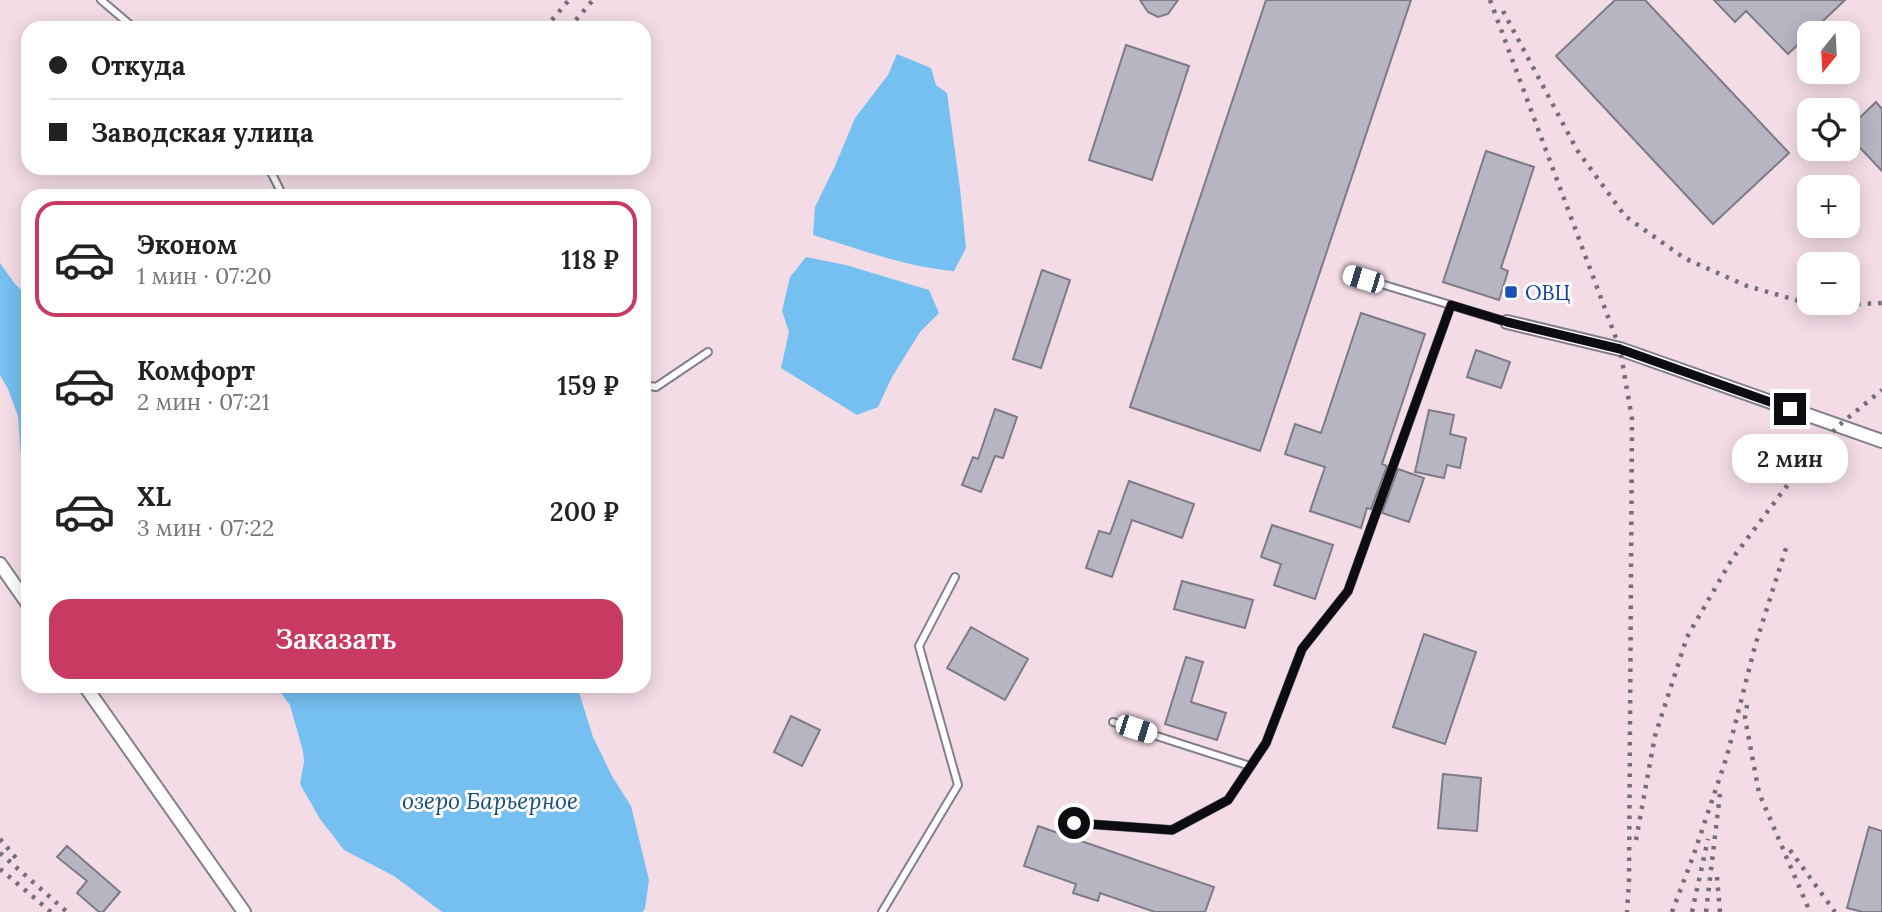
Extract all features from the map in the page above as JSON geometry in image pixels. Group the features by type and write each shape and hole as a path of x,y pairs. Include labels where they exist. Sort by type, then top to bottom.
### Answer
{"street":[{"path":"1507,322 1620,349 1882,441"},
{"path":"0,564 21,594"},
{"path":"90,693 244,912"}],"lane":[{"path":"101,0 126,21"},
{"path":"1349,274 1507,322"},
{"path":"1074,823 1172,830 1228,800 1266,743 1302,649 1348,591 1451,305"},
{"path":"651,386 656,387 708,352"},
{"path":"882,912 958,785 919,646 954,577"},
{"path":"1113,722 1250,766"}],"shaded area":[{"path":"0,0 1882,0 1882,912 0,912"}],"water":[{"path":"897,54 931,68 936,85 947,93 966,248 954,271 900,262 813,235 815,207 855,118 888,75"},
{"path":"806,257 846,265 929,290 939,313 920,332 892,377 878,407 857,415 781,368 789,332 782,311 790,277"},
{"path":"0,263 21,290 21,455 18,416 0,375"},
{"name":"озеро Барьерное","path":"281,693 579,693 593,737 612,776 631,806 649,880 645,909 642,912 442,912 394,876 344,850 320,819 300,784 303,751 290,705"}],"building":[{"path":"1140,0 1178,0 1168,14 1158,17 1148,12"},
{"path":"1266,0 1411,0 1260,451 1130,407"},
{"path":"1615,0 1645,0 1789,153 1713,224 1556,56"},
{"path":"1714,0 1845,0 1823,21 1797,21 1797,45 1788,54 1746,11 1735,22"},
{"path":"1126,45 1189,66 1152,180 1089,160"},
{"path":"1876,102 1882,109 1882,171 1860,148 1860,117"},
{"path":"1486,151 1534,167 1501,268 1508,271 1499,300 1443,282"},
{"path":"1042,270 1070,280 1041,368 1013,359"},
{"path":"1361,313 1425,334 1382,464 1387,466 1371,509 1367,508 1361,528 1310,511 1325,467 1285,454 1295,424 1321,433"},
{"path":"1476,350 1510,362 1501,388 1467,377"},
{"path":"995,409 1017,417 1003,458 995,456 981,492 962,485 973,457 978,459"},
{"path":"1429,410 1454,415 1450,434 1466,438 1460,468 1447,465 1444,478 1415,472"},
{"path":"1398,469 1424,478 1409,522 1382,513"},
{"path":"1129,481 1194,504 1182,538 1132,520 1112,577 1086,568 1099,531 1110,534"},
{"path":"1272,525 1333,545 1315,599 1274,585 1281,564 1261,557"},
{"path":"1182,581 1253,600 1245,628 1174,609"},
{"path":"971,627 1028,659 1005,700 947,668"},
{"path":"1424,634 1476,652 1445,744 1393,727"},
{"path":"1186,657 1203,662 1191,702 1226,713 1217,740 1165,724"},
{"path":"791,716 820,730 802,766 774,752"},
{"path":"1443,774 1481,778 1477,831 1438,828"},
{"path":"1038,826 1214,887 1205,912 1155,912 1100,893 1098,901 1073,893 1076,884 1024,866"},
{"path":"1869,827 1882,831 1882,912 1863,912 1847,908"},
{"path":"67,846 120,892 103,912 99,912 77,893 87,881 57,857"}],"railway":[{"path":"551,21 569,0"},
{"path":"575,21 593,0"},
{"path":"1490,0 1620,349 1632,419 1627,912"},
{"path":"1503,11 1577,150 1625,216 1684,258 1747,286 1817,306 1882,303"},
{"path":"1636,840 1655,736 1687,637 1732,559 1792,479 1838,426 1882,390"},
{"path":"1672,912 1727,756 1755,646 1788,542"},
{"path":"1747,705 1745,718 1759,793 1810,912"},
{"path":"1706,912 1720,794"},
{"path":"0,839 16,858"},
{"path":"1692,912 1708,839"},
{"path":"1790,850 1835,912"},
{"path":"0,853 67,912"},
{"path":"0,869 51,912"},
{"path":"1717,877 1720,912"}],"place":[{"name":"ОВЦ","path":"1511,292"}],"route":[{"path":"1074,823 1172,830 1228,800 1266,743 1302,649 1348,591 1451,305 1507,322 1620,349 1790,409"}]}
